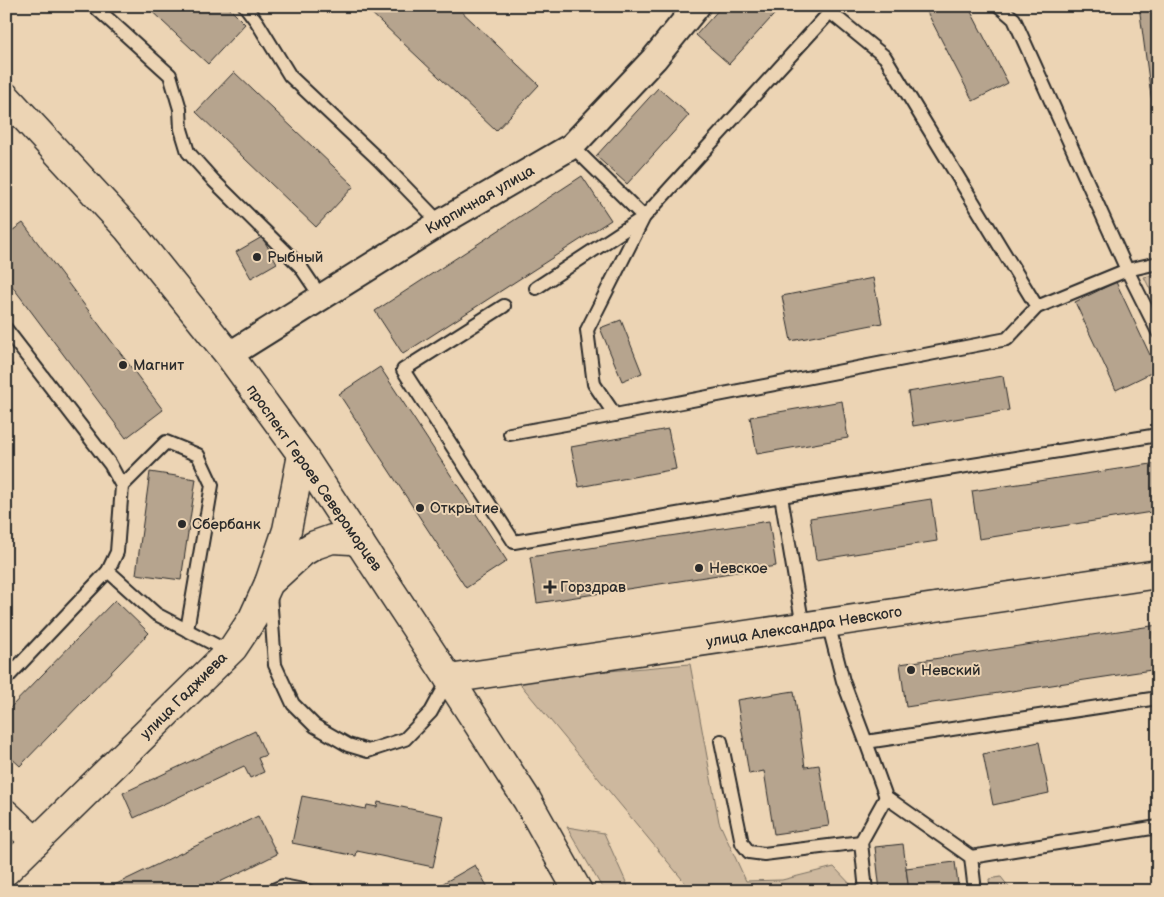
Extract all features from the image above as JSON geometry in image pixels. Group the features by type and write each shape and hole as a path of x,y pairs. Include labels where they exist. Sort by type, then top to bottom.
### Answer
{"street":[{"name":"Кирпичная улица","path":"229,354 440,223 572,146 654,59 697,6"},
{"name":"проспект Героев Североморцев","path":"6,97 128,229 229,354 302,455 450,679 527,800 578,891"},
{"path":"269,583 287,530 302,455"},
{"name":"улица Гаджиева","path":"6,871 229,652 253,618 269,583 303,552 315,544 332,539 351,540 360,543"},
{"name":"улица Александра Невского","path":"450,679 1158,574"},
{"path":"6,814 36,842"}],"lane":[{"path":"94,6 170,75 180,108 181,129 188,152 214,181 300,266 321,297"},
{"path":"245,6 290,76 379,160 440,223"},
{"path":"999,6 1014,19 1127,270 1158,332"},
{"path":"536,288 644,217 831,9 885,57 1037,307"},
{"path":"572,146 644,217"},
{"path":"615,415 594,384 587,330 644,217"},
{"path":"510,434 1007,339 1037,307 1127,270 1158,262"},
{"path":"504,306 403,370 514,542 781,496 1158,435"},
{"path":"6,329 110,464 122,486 117,552 108,571 8,675"},
{"path":"122,486 166,442 198,455 212,485 187,630"},
{"path":"781,496 816,625 843,681 886,797 971,857 1158,827"},
{"path":"108,571 156,614 229,652"},
{"path":"269,583 275,665 293,704 315,726 348,745 368,751 405,739 431,712 450,679"},
{"path":"866,742 1158,698"},
{"path":"722,741 742,843 749,852 764,854 860,842"},
{"path":"866,891 860,842 886,797"},
{"path":"971,857 975,891"},
{"path":"271,891 283,886 308,891"}],"shaded area":[{"path":"1158,274 1158,305 1144,277"},
{"path":"690,664 719,822 746,881 782,880 834,867 854,888 854,891 692,891 516,679"},
{"path":"567,827 604,833 630,891 604,891"},
{"path":"1001,877 1012,891 990,891 989,879"}],"building":[{"path":"146,6 227,6 245,24 208,64"},
{"path":"364,6 456,6 539,85 496,131"},
{"path":"722,6 782,6 729,64 696,35"},
{"path":"933,6 968,6 1008,83 973,101 926,10"},
{"path":"1139,6 1158,6 1158,148"},
{"path":"234,72 354,186 316,227 196,112"},
{"path":"658,88 689,115 627,184 596,156"},
{"path":"582,176 611,220 403,354 375,311"},
{"path":"23,223 163,410 126,438 6,278 6,235"},
{"name":"Рыбный","path":"262,237 277,263 251,278 236,252"},
{"path":"873,278 882,323 791,341 782,296"},
{"path":"1116,282 1157,370 1116,390 1075,302"},
{"path":"621,320 642,373 622,381 600,328"},
{"path":"6,357 13,365 6,370"},
{"path":"380,367 507,561 466,588 339,394"},
{"path":"1003,376 1009,410 913,426 908,392"},
{"path":"842,401 848,438 757,454 750,417"},
{"path":"668,429 676,469 579,487 571,447"},
{"path":"1158,463 1158,511 979,539 972,491"},
{"path":"150,472 196,479 181,580 136,574"},
{"path":"931,499 937,541 816,560 810,518"},
{"path":"769,521 776,566 537,603 530,557"},
{"path":"115,600 149,633 20,766 6,753 6,712"},
{"path":"1158,625 1158,669 906,707 900,664"},
{"path":"794,691 805,767 819,765 829,826 774,834 764,771 749,774 737,700"},
{"path":"255,731 266,755 258,758 264,772 250,778 244,766 134,818 123,793"},
{"path":"1039,742 1049,793 993,805 983,754"},
{"path":"302,796 366,809 367,805 377,807 378,802 444,816 433,867 357,851 356,856 292,843"},
{"path":"258,816 277,854 247,869 201,891 102,891"},
{"path":"903,844 909,891 880,891 875,847"},
{"path":"955,862 959,891 909,891 906,868"},
{"path":"475,865 490,891 434,891 433,889"}],"place":[{"name":"Рыбный","path":"257,257"},
{"name":"Магнит","path":"123,365"},
{"name":"Открытие","path":"420,508"},
{"name":"Сбербанк","path":"182,524"},
{"name":"Невское","path":"699,568"},
{"name":"Горздрав","path":"550,587"},
{"name":"Невский","path":"911,670"}]}
